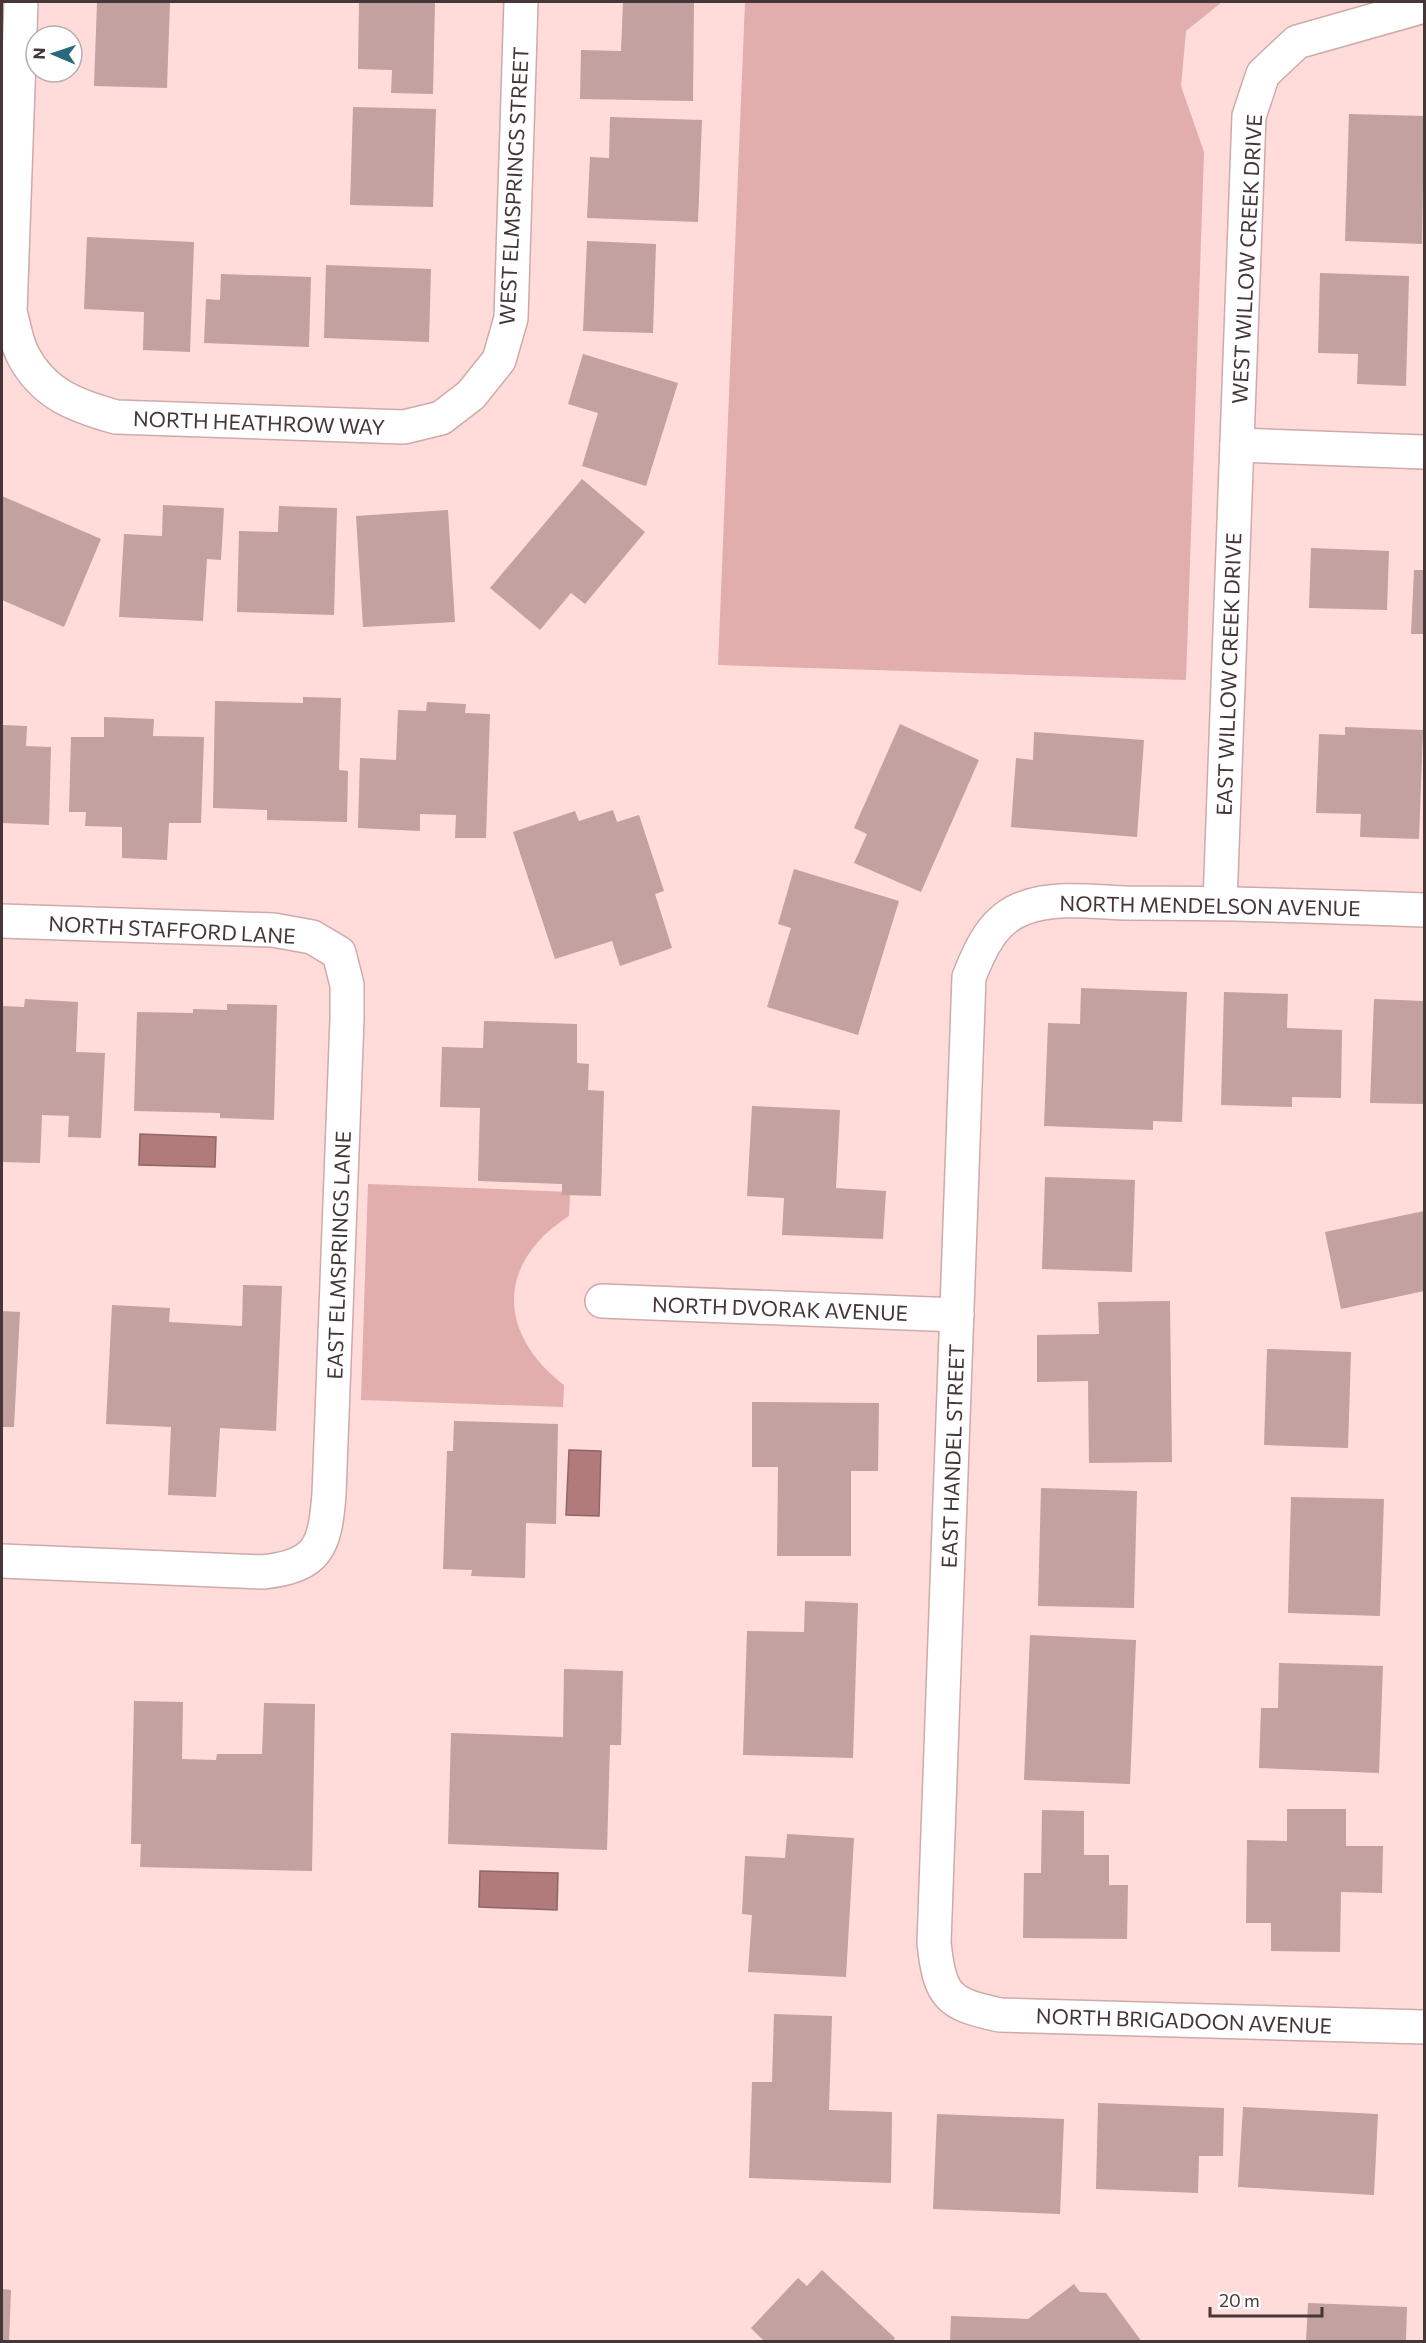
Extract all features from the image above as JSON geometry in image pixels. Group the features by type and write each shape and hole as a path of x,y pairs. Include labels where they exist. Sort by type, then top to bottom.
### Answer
{"street":[{"name":"NORTH HEATHROW WAY","path":"21,2 10,312 22,353 46,387 79,407 116,417 404,427 441,418 471,395"},
{"name":"WEST ELMSPRINGS STREET","path":"471,395 499,360 511,318 521,2"},
{"name":"WEST WILLOW CREEK DRIVE","path":"1237,445 1249,116 1263,74 1297,42 1425,6"},
{"path":"1237,445 1425,452"},
{"name":"EAST WILLOW CREEK DRIVE","path":"1220,903 1237,445"},
{"name":"NORTH MENDELSON AVENUE","path":"1000,922 1023,908 1052,902 1220,903 1425,910"},
{"name":"NORTH STAFFORD LANE","path":"2,921 273,930 312,937 339,953"},
{"name":"EAST HANDEL STREET","path":"948,1997 937,1972 933,1943 969,976 981,946 1000,922"},
{"name":"EAST ELMSPRINGS LANE","path":"2,1561 263,1572 290,1569 314,1555 326,1529 329,1494 347,1019 347,985 339,953"},
{"name":"NORTH DVORAK AVENUE","path":"602,1301 957,1315"},
{"name":"NORTH BRIGADOON AVENUE","path":"948,1997 971,2009 1000,2015 1425,2027"}],"shaded area":[{"path":"745,2 1222,2 1186,31 1181,86 1204,152 1186,680 718,665"},
{"path":"140,1134 216,1137 215,1167 139,1165"},
{"path":"368,1184 570,1192 569,1216 545,1235 528,1255 518,1276 514,1299 517,1321 526,1343 542,1365 564,1385 563,1407 361,1400"},
{"path":"569,1450 601,1451 599,1516 566,1515"},
{"path":"480,1871 558,1873 557,1910 479,1907"}],"building":[{"path":"97,2 170,2 167,88 94,86"},
{"path":"359,2 435,2 433,94 391,93 392,70 358,69"},
{"path":"623,2 694,2 693,101 580,99 581,50 621,51"},
{"path":"353,107 436,109 433,207 350,205"},
{"path":"1349,114 1424,116 1422,244 1345,241"},
{"path":"610,117 702,120 698,222 587,218 590,157 609,158"},
{"path":"87,237 194,242 190,352 143,350 144,312 84,309"},
{"path":"587,241 656,244 653,333 583,331"},
{"path":"326,265 431,269 429,342 324,338"},
{"path":"1320,273 1409,276 1406,386 1357,384 1358,354 1318,353"},
{"path":"221,274 311,277 309,347 204,343 206,299 220,300"},
{"path":"583,354 678,383 646,486 582,466 598,413 568,404"},
{"path":"582,479 645,532 585,604 571,593 540,630 490,588"},
{"path":"2,496 101,539 64,627 2,600"},
{"path":"163,505 224,508 221,560 207,559 203,621 119,617 124,534 162,536"},
{"path":"279,506 337,508 334,615 237,612 239,531 278,532"},
{"path":"448,510 455,622 363,627 356,516"},
{"path":"1311,548 1389,551 1387,610 1309,608"},
{"path":"1414,570 1424,570 1424,634 1411,634"},
{"path":"303,697 341,698 339,770 348,771 347,822 267,820 267,810 213,808 215,701 303,703"},
{"path":"427,702 466,704 465,713 490,714 486,838 455,838 456,815 420,814 420,831 358,828 360,758 396,760 398,710 426,711"},
{"path":"104,717 154,719 153,736 204,737 201,823 169,823 167,860 122,858 122,827 85,826 86,812 69,812 71,737 104,737"},
{"path":"900,724 979,760 921,892 854,863 867,834 854,828"},
{"path":"2,725 27,726 26,746 51,747 49,825 2,823"},
{"path":"1345,727 1423,730 1419,839 1360,837 1361,814 1316,813 1319,734 1345,735"},
{"path":"1034,732 1144,740 1137,837 1011,827 1016,758 1033,760"},
{"path":"613,810 617,822 639,815 664,891 655,894 672,948 620,966 612,941 555,959 513,832 575,811 579,821"},
{"path":"794,869 899,901 858,1035 767,1007 791,928 778,924"},
{"path":"1081,988 1187,992 1182,1122 1153,1121 1153,1130 1044,1126 1048,1023 1080,1024"},
{"path":"1224,992 1288,994 1287,1028 1342,1030 1341,1098 1292,1097 1292,1107 1221,1105"},
{"path":"25,999 78,1002 76,1052 105,1053 101,1138 68,1137 69,1116 42,1115 40,1163 2,1162 2,1006 24,1007"},
{"path":"1374,999 1424,1001 1424,1104 1370,1103"},
{"path":"227,1004 277,1005 274,1120 220,1118 220,1113 134,1111 137,1012 193,1013 193,1009 227,1010"},
{"path":"484,1021 577,1024 577,1063 589,1064 588,1090 604,1091 601,1196 562,1195 562,1184 478,1181 480,1108 440,1107 442,1047 483,1048"},
{"path":"752,1106 840,1110 836,1188 886,1191 883,1239 782,1235 784,1198 747,1196"},
{"path":"1045,1177 1135,1180 1132,1272 1042,1269"},
{"path":"1424,1211 1424,1291 1341,1309 1325,1232"},
{"path":"243,1285 282,1286 276,1431 220,1428 216,1497 168,1495 171,1427 106,1424 112,1305 170,1308 169,1322 242,1326"},
{"path":"1170,1301 1172,1462 1089,1463 1088,1381 1037,1382 1037,1335 1099,1334 1098,1302"},
{"path":"2,1311 20,1312 14,1427 2,1427"},
{"path":"1267,1349 1351,1352 1348,1448 1264,1445"},
{"path":"752,1402 879,1403 878,1471 851,1471 851,1556 777,1556 778,1467 752,1467"},
{"path":"454,1421 558,1424 556,1524 526,1523 525,1578 471,1576 472,1570 443,1569 447,1451 453,1451"},
{"path":"1041,1488 1137,1491 1134,1608 1038,1606"},
{"path":"1291,1497 1384,1499 1380,1616 1288,1613"},
{"path":"805,1601 858,1603 853,1758 743,1755 747,1631 804,1632"},
{"path":"1030,1635 1136,1640 1130,1784 1024,1780"},
{"path":"1279,1663 1383,1666 1379,1773 1259,1768 1261,1708 1278,1708"},
{"path":"564,1669 623,1671 621,1745 610,1745 607,1850 448,1844 451,1733 563,1737"},
{"path":"134,1701 183,1702 182,1759 216,1760 217,1754 262,1754 264,1703 315,1704 312,1871 140,1867 141,1844 131,1844"},
{"path":"1287,1809 1346,1809 1346,1846 1383,1846 1382,1893 1341,1892 1340,1952 1271,1951 1271,1923 1246,1923 1247,1840 1287,1841"},
{"path":"1042,1810 1084,1811 1084,1855 1109,1855 1109,1885 1128,1885 1127,1939 1023,1938 1024,1873 1041,1873"},
{"path":"787,1834 854,1838 846,1977 748,1972 752,1915 742,1914 745,1856 785,1858"},
{"path":"774,2014 832,2016 829,2110 892,2112 891,2183 749,2178 752,2082 772,2082"},
{"path":"1098,2103 1224,2108 1223,2156 1199,2156 1198,2193 1096,2189"},
{"path":"1243,2107 1378,2114 1374,2195 1238,2187"},
{"path":"937,2114 1064,2119 1060,2214 933,2209"},
{"path":"822,2270 895,2338 892,2342 765,2342 751,2328 798,2278 807,2286"},
{"path":"1074,2284 1080,2292 1106,2293 1142,2342 950,2342 951,2316 1028,2319"},
{"path":"2,2289 11,2290 9,2342 2,2342"},
{"path":"1308,2303 1407,2307 1406,2342 1306,2342"}]}
